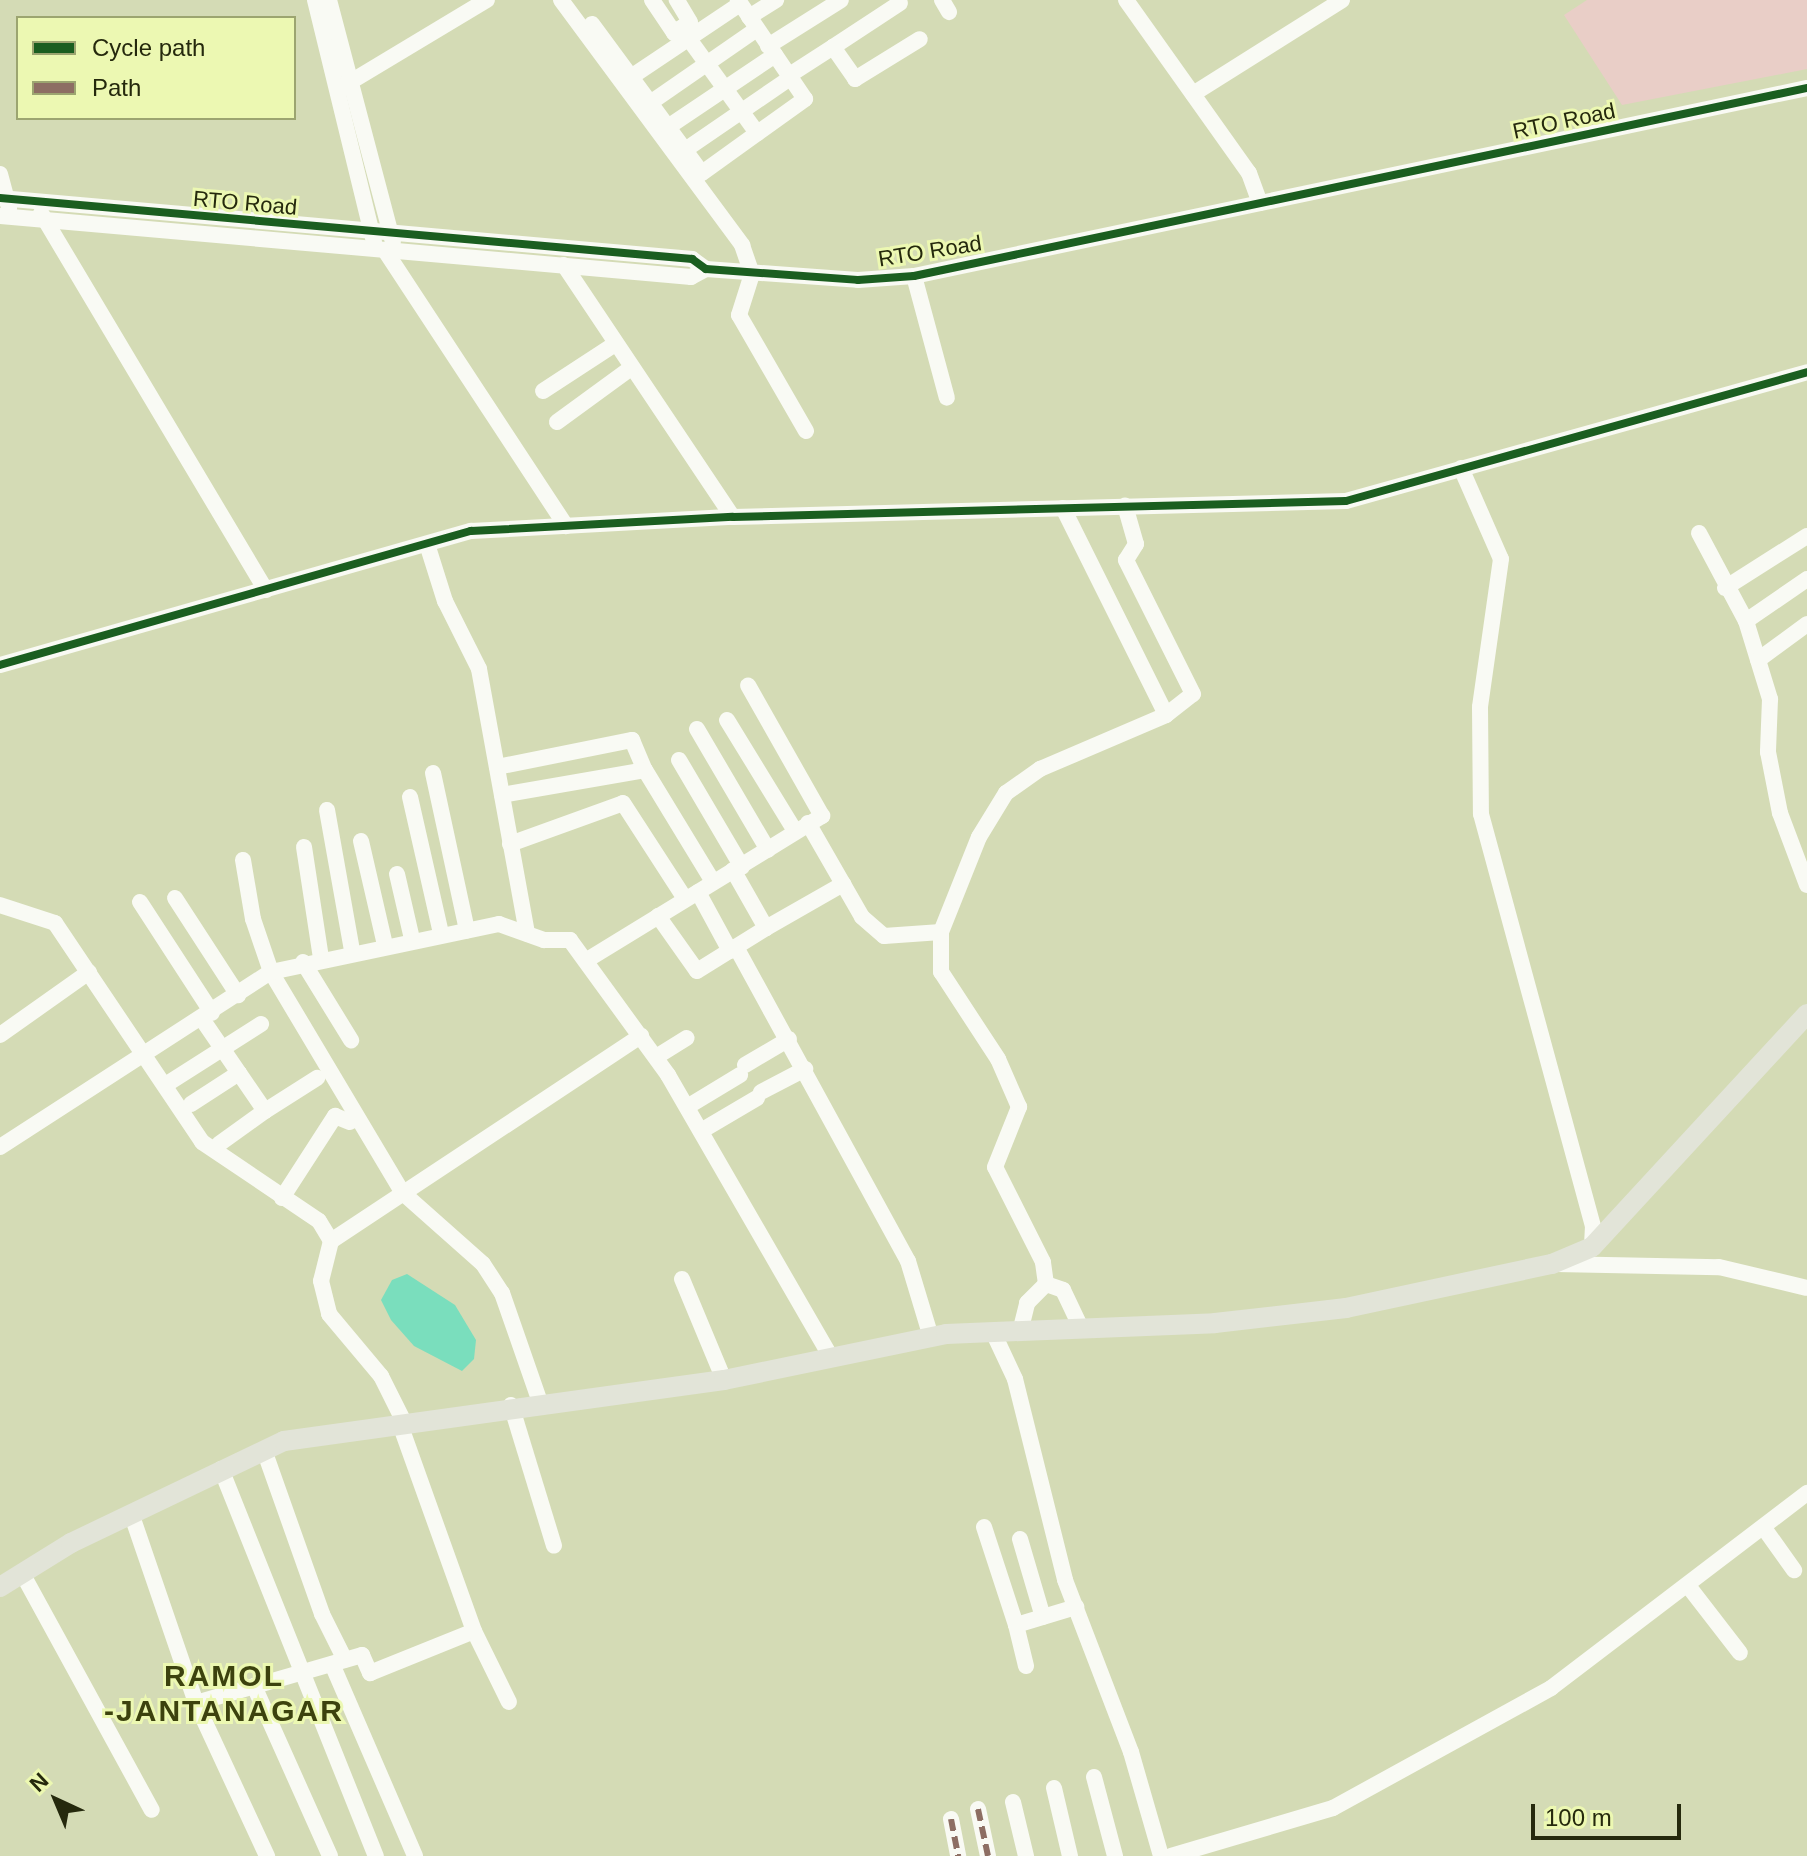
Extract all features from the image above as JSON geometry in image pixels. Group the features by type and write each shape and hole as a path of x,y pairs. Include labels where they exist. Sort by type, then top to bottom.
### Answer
{"main road":[{"path":"0,1587 131,1513 264,1450 401,1421 724,1380 931,1337 1082,1330 1346,1308 1552,1264 1592,1247 1807,1014"}],"street":[{"path":"315,0 391,235 386,252"},
{"path":"329,0 372,233 566,526"},
{"path":"343,86 487,0"},
{"path":"561,0 742,245 752,274 739,315 806,431"},
{"path":"575,0 702,173 805,99 746,12"},
{"path":"652,0 674,33 684,34 757,133"},
{"path":"677,0 690,22 684,34"},
{"path":"631,77 684,34 776,0"},
{"path":"668,127 725,89 841,0"},
{"path":"1126,0 1249,173 1260,203"},
{"path":"1193,94 1342,0"},
{"path":"685,150 900,3"},
{"path":"650,103 706,64 746,12"},
{"path":"833,47 855,79 920,39"},
{"name":"RTO Road","path":"6,216 386,252 487,251 692,259 706,269 858,280 914,276 1807,88"},
{"path":"0,174 6,216"},
{"name":"RTO Road","path":"4,198 391,235 564,265 691,277 706,269"},
{"path":"34,202 266,590"},
{"path":"564,265 733,517"},
{"path":"914,276 947,398"},
{"path":"543,391 615,344"},
{"path":"557,422 631,368"},
{"path":"3,659 266,590 471,531 733,517 1346,501 1807,372"},
{"path":"1461,468 1501,559 1480,707 1481,814 1593,1226 1592,1247"},
{"path":"1046,1284 1043,1262 995,1167 1019,1107 998,1059 941,972 941,932 979,837 1006,793 1040,769 1166,715 1193,694 1126,560 1136,544 1125,506"},
{"path":"1063,508 1166,715"},
{"path":"1699,533 1725,588 1746,621 1770,699 1768,752 1780,813 1807,885"},
{"path":"1725,588 1807,536"},
{"path":"427,544 445,601 479,669 527,934"},
{"path":"1746,621 1807,579"},
{"path":"1758,660 1807,624"},
{"path":"587,960 822,816 748,685"},
{"path":"727,720 843,884 862,917 884,936 941,932"},
{"path":"697,729 768,850"},
{"path":"497,767 632,740 645,770 713,882"},
{"path":"679,760 766,928"},
{"path":"502,795 645,770"},
{"path":"433,773 467,930"},
{"path":"410,797 441,934"},
{"path":"510,844 623,803 733,949 789,1039 908,1261 931,1337"},
{"path":"327,810 352,951"},
{"path":"361,841 385,945"},
{"path":"304,847 321,958"},
{"path":"243,860 253,919 271,972 403,1193 483,1264 502,1293 540,1402"},
{"path":"397,874 412,939"},
{"path":"658,916 697,971 843,884"},
{"path":"175,898 238,995"},
{"path":"140,902 207,1016 222,1048 265,1111"},
{"path":"0,905 55,923 202,1142 319,1221 331,1241"},
{"path":"0,1147 143,1058 271,972 352,951 499,924 527,934 570,940 656,1057 831,1357"},
{"path":"303,962 351,1040"},
{"path":"0,1035 89,972"},
{"path":"170,1082 261,1024"},
{"path":"509,1702 474,1631 401,1421 381,1376 329,1314 321,1281 331,1241 641,1036"},
{"path":"656,1057 686,1038"},
{"path":"687,1107 789,1039"},
{"path":"701,1131 805,1069"},
{"path":"191,1104 239,1073"},
{"path":"219,1144 317,1078"},
{"path":"282,1198 335,1116 350,1122"},
{"path":"1552,1264 1719,1267 1807,1288"},
{"path":"682,1279 724,1380"},
{"path":"1046,1284 1063,1290 1082,1330"},
{"path":"1020,1332 1027,1303 1046,1284"},
{"path":"993,1332 1015,1379 1076,1607 1131,1752 1161,1856"},
{"path":"511,1405 554,1546"},
{"path":"264,1450 338,1662 415,1856"},
{"path":"221,1469 376,1856"},
{"path":"1171,1856 1333,1808 1551,1688 1689,1587 1807,1493"},
{"path":"131,1513 196,1703 267,1856"},
{"path":"984,1527 1026,1666"},
{"path":"1764,1528 1794,1570"},
{"path":"1020,1539 1043,1617"},
{"path":"22,1573 152,1810"},
{"path":"1689,1587 1740,1653"},
{"path":"1016,1625 1076,1607"},
{"path":"196,1703 362,1655 370,1673 474,1631"},
{"path":"254,1686 330,1856"},
{"path":"1094,1777 1115,1856"},
{"path":"1054,1788 1070,1856"},
{"path":"1013,1802 1026,1856"},
{"path":"978,1809 988,1856"},
{"path":"951,1819 958,1856"}],"shaded area":[{"path":"1587,0 1807,0 1807,69 1622,105 1564,15"},
{"path":"407,1274 455,1305 476,1340 474,1359 462,1371 414,1346 391,1320 381,1300 392,1280"}],"marked path":[{"path":"978,1809 988,1856"},
{"path":"951,1819 958,1856"}],"cycle path":[{"path":"0,198 692,259 706,269 858,280 914,276 1807,88"},
{"path":"0,665 471,531 733,517 1346,501 1807,372"}],"district":[{"name":"RAMOL -JANTANAGAR","path":"224,1693"}]}
